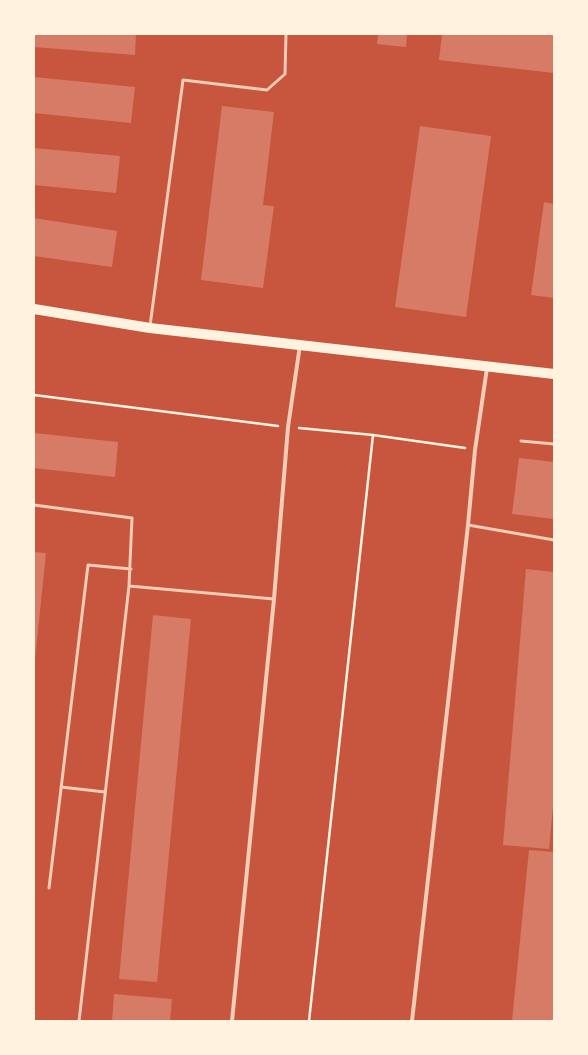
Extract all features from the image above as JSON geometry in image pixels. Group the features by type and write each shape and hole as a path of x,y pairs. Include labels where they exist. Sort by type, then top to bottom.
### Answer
{"main road":[{"path":"34,309 150,328 554,374"}],"street":[{"path":"232,1021 274,599 288,427 300,345"},
{"path":"412,1021 468,525 475,450 487,367"}],"lane":[{"path":"150,328 183,80 267,90 285,74 286,34"},
{"path":"521,440 554,444"},
{"path":"34,505 132,518 131,569 79,1021"},
{"path":"468,525 554,540"},
{"path":"49,888 88,565 131,569"},
{"path":"129,586 274,599"},
{"path":"61,787 105,792"}],"path":[{"path":"34,395 288,427 372,435 475,450"},
{"path":"309,1021 372,435"}],"building":[{"path":"34,34 136,34 135,55 34,47"},
{"path":"378,34 407,34 406,47 377,44"},
{"path":"442,34 554,34 554,73 439,60"},
{"path":"34,77 135,87 131,123 34,113"},
{"path":"222,106 274,112 263,205 274,206 263,288 201,280"},
{"path":"420,126 491,136 466,317 395,307"},
{"path":"34,148 120,156 116,193 34,185"},
{"path":"544,202 554,204 554,298 531,295"},
{"path":"34,218 117,231 112,267 34,256"},
{"path":"34,433 118,442 115,477 34,468"},
{"path":"519,458 554,462 554,519 512,514"},
{"path":"34,552 46,553 35,659 34,659"},
{"path":"526,569 554,572 554,796 549,849 503,845"},
{"path":"153,615 191,619 157,982 119,979"},
{"path":"529,850 554,852 554,1021 512,1021"},
{"path":"114,994 172,999 170,1021 112,1021"}]}
